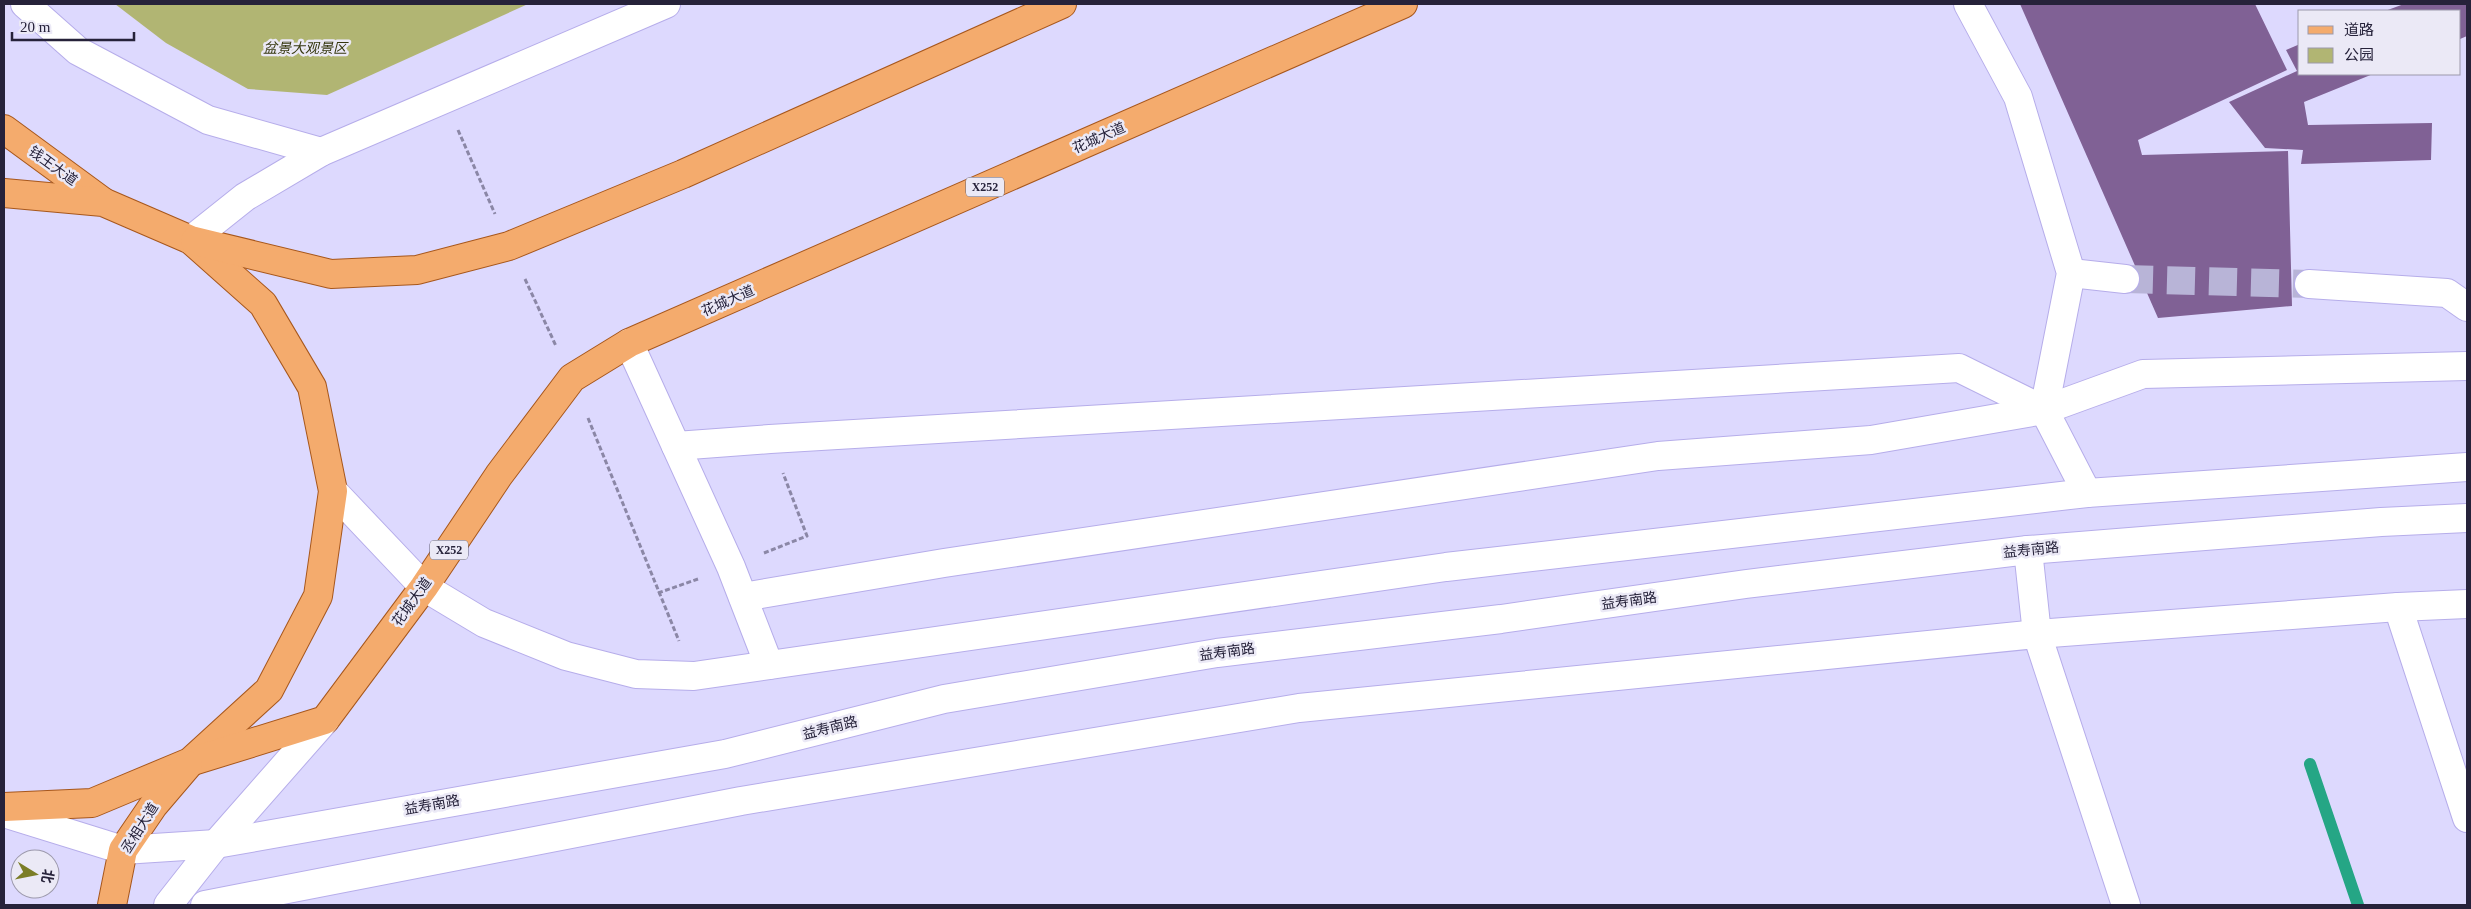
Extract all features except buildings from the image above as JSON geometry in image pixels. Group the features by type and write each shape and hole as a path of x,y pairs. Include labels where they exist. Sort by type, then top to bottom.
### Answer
{"main road":[{"path":"4,193 103,202 191,240 332,274 417,270 509,246 683,174 1062,4"},
{"name":"花城大道","path":"325,720 424,587 499,475 572,378 629,343 1403,4"},
{"name":"钱王大道","path":"4,129 103,202"},
{"path":"190,762 268,690 318,596 333,491 312,386 263,304 191,240"},
{"path":"4,807 92,803 190,762 325,720"},
{"name":"丞相大道","path":"112,905 123,850 153,806 190,762"}],"street":[{"path":"25,4 78,51 208,120 321,152"},
{"path":"191,240 245,198 321,152 666,4"},
{"path":"1968,4 2018,98 2071,273 2044,410"},
{"path":"2071,273 2126,279"},
{"path":"2309,284 2447,293 2467,307"},
{"path":"629,343 676,446 769,665"},
{"path":"742,598 944,562 1658,456 1871,440 2044,410 2143,374 2467,366"},
{"path":"676,446 770,438 1959,368 2044,410 2087,493"},
{"path":"333,491 424,587 484,623 566,656 636,674 694,676 1446,567 2087,493 2467,467"},
{"name":"益寿南路","path":"4,813 123,850 216,844 725,754 944,699 1217,653 1491,620 1746,584 2028,550 2381,522 2467,518"},
{"path":"2028,550 2037,634 2126,905"},
{"path":"205,905 741,801 1299,708 2037,634 2398,607 2467,604"},
{"path":"2398,607 2467,818"},
{"path":"168,905 216,844 325,720"}],"path":[{"path":"445,100 509,246 572,378 658,593 694,676"}],"green space":[{"name":"盆景大观景区","path":"115,4 528,4 327,95 248,89 166,43"}],"waterway":[{"path":"2310,764 2358,905"}],"tunnel":[{"path":"2125,279 2309,284"}]}
